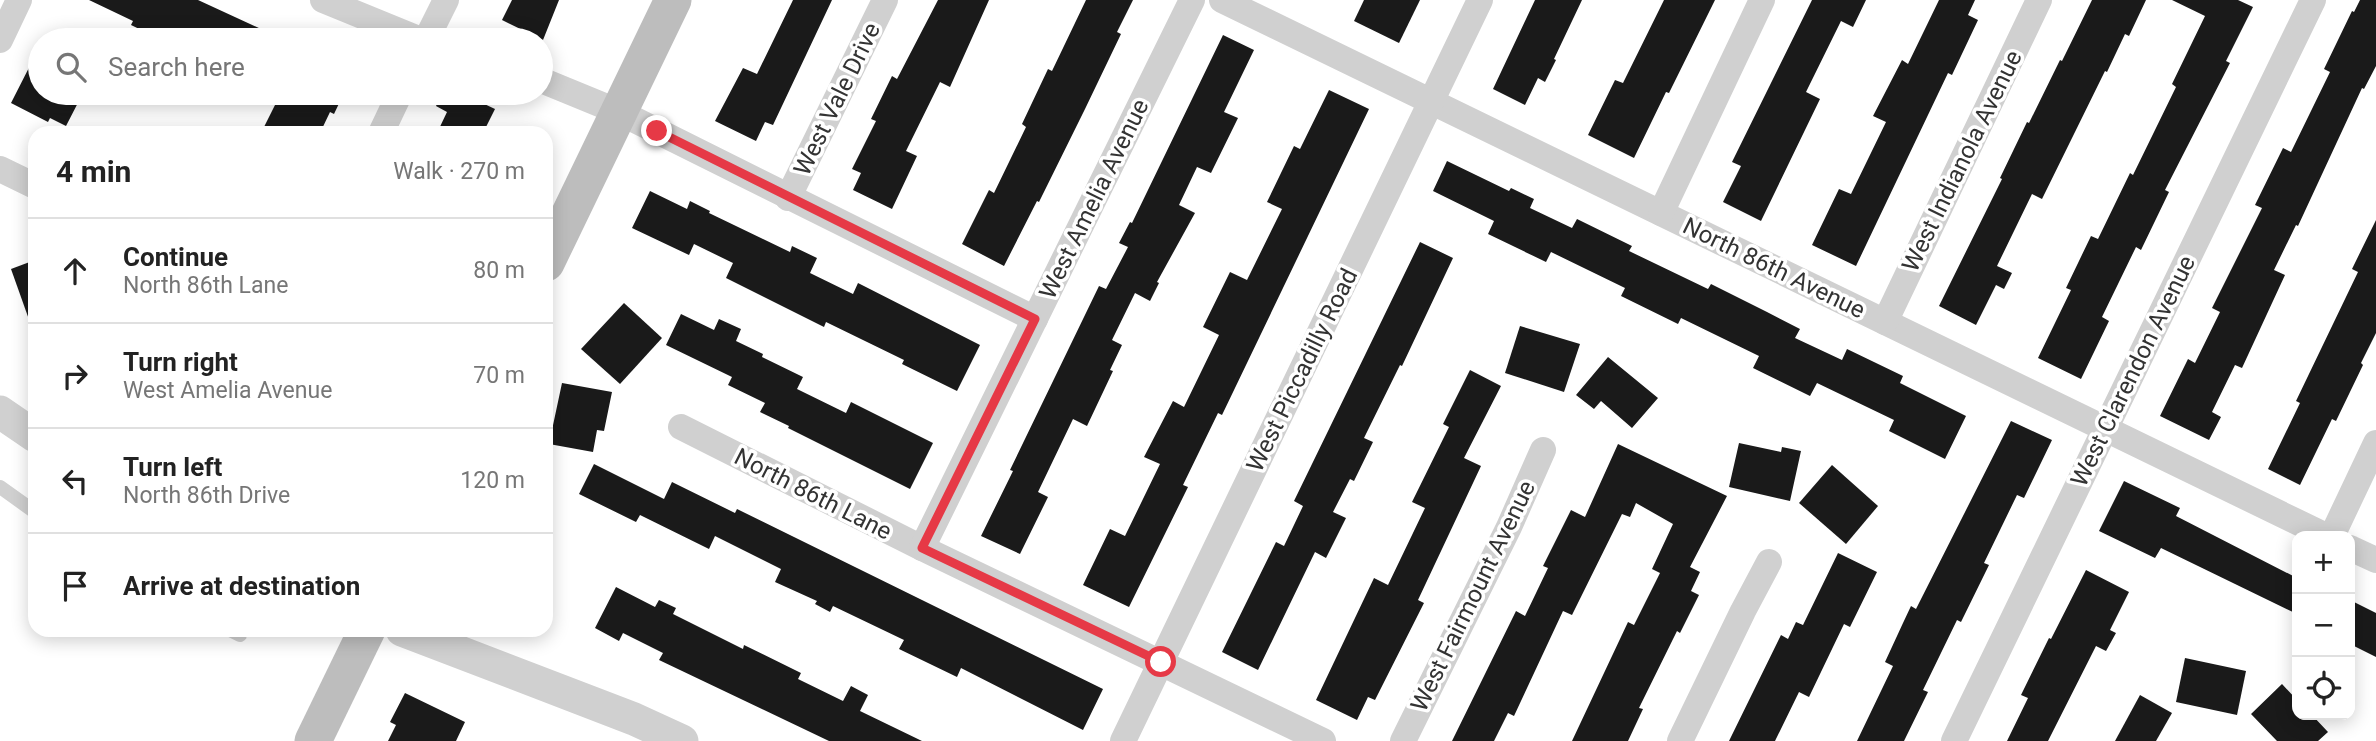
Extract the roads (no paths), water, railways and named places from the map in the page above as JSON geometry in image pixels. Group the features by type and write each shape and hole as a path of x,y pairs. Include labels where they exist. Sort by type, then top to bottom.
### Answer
{"main road":[{"path":"553,249 673,0"},
{"path":"313,741 364,637"}],"street":[{"path":"0,40 19,0"},
{"path":"323,0 394,28"},
{"path":"431,28 446,0"},
{"name":"West Vale Drive","path":"788,198 885,0"},
{"name":"West Amelia Avenue","path":"922,548 1192,0"},
{"name":"North 86th Avenue","path":"1222,0 2316,531"},
{"name":"West Piccadilly Road","path":"1123,741 1480,0"},
{"path":"1661,213 1762,0"},
{"name":"West Indianola Avenue","path":"1885,322 2039,0"},
{"name":"West Clarendon Avenue","path":"1954,741 2313,0"},
{"path":"553,85 619,112 1035,319"},
{"path":"384,126 394,105"},
{"path":"0,169 28,183"},
{"path":"0,412 28,431"},
{"name":"North 86th Lane","path":"681,427 922,548 1323,741"},
{"path":"2334,531 2376,443"},
{"name":"West Fairmount Avenue","path":"1403,741 1543,450"},
{"path":"2355,550 2376,560"},
{"path":"1681,741 1769,562"},
{"path":"420,637 634,719 682,741"}],"lane":[{"path":"0,487 28,507"}]}
